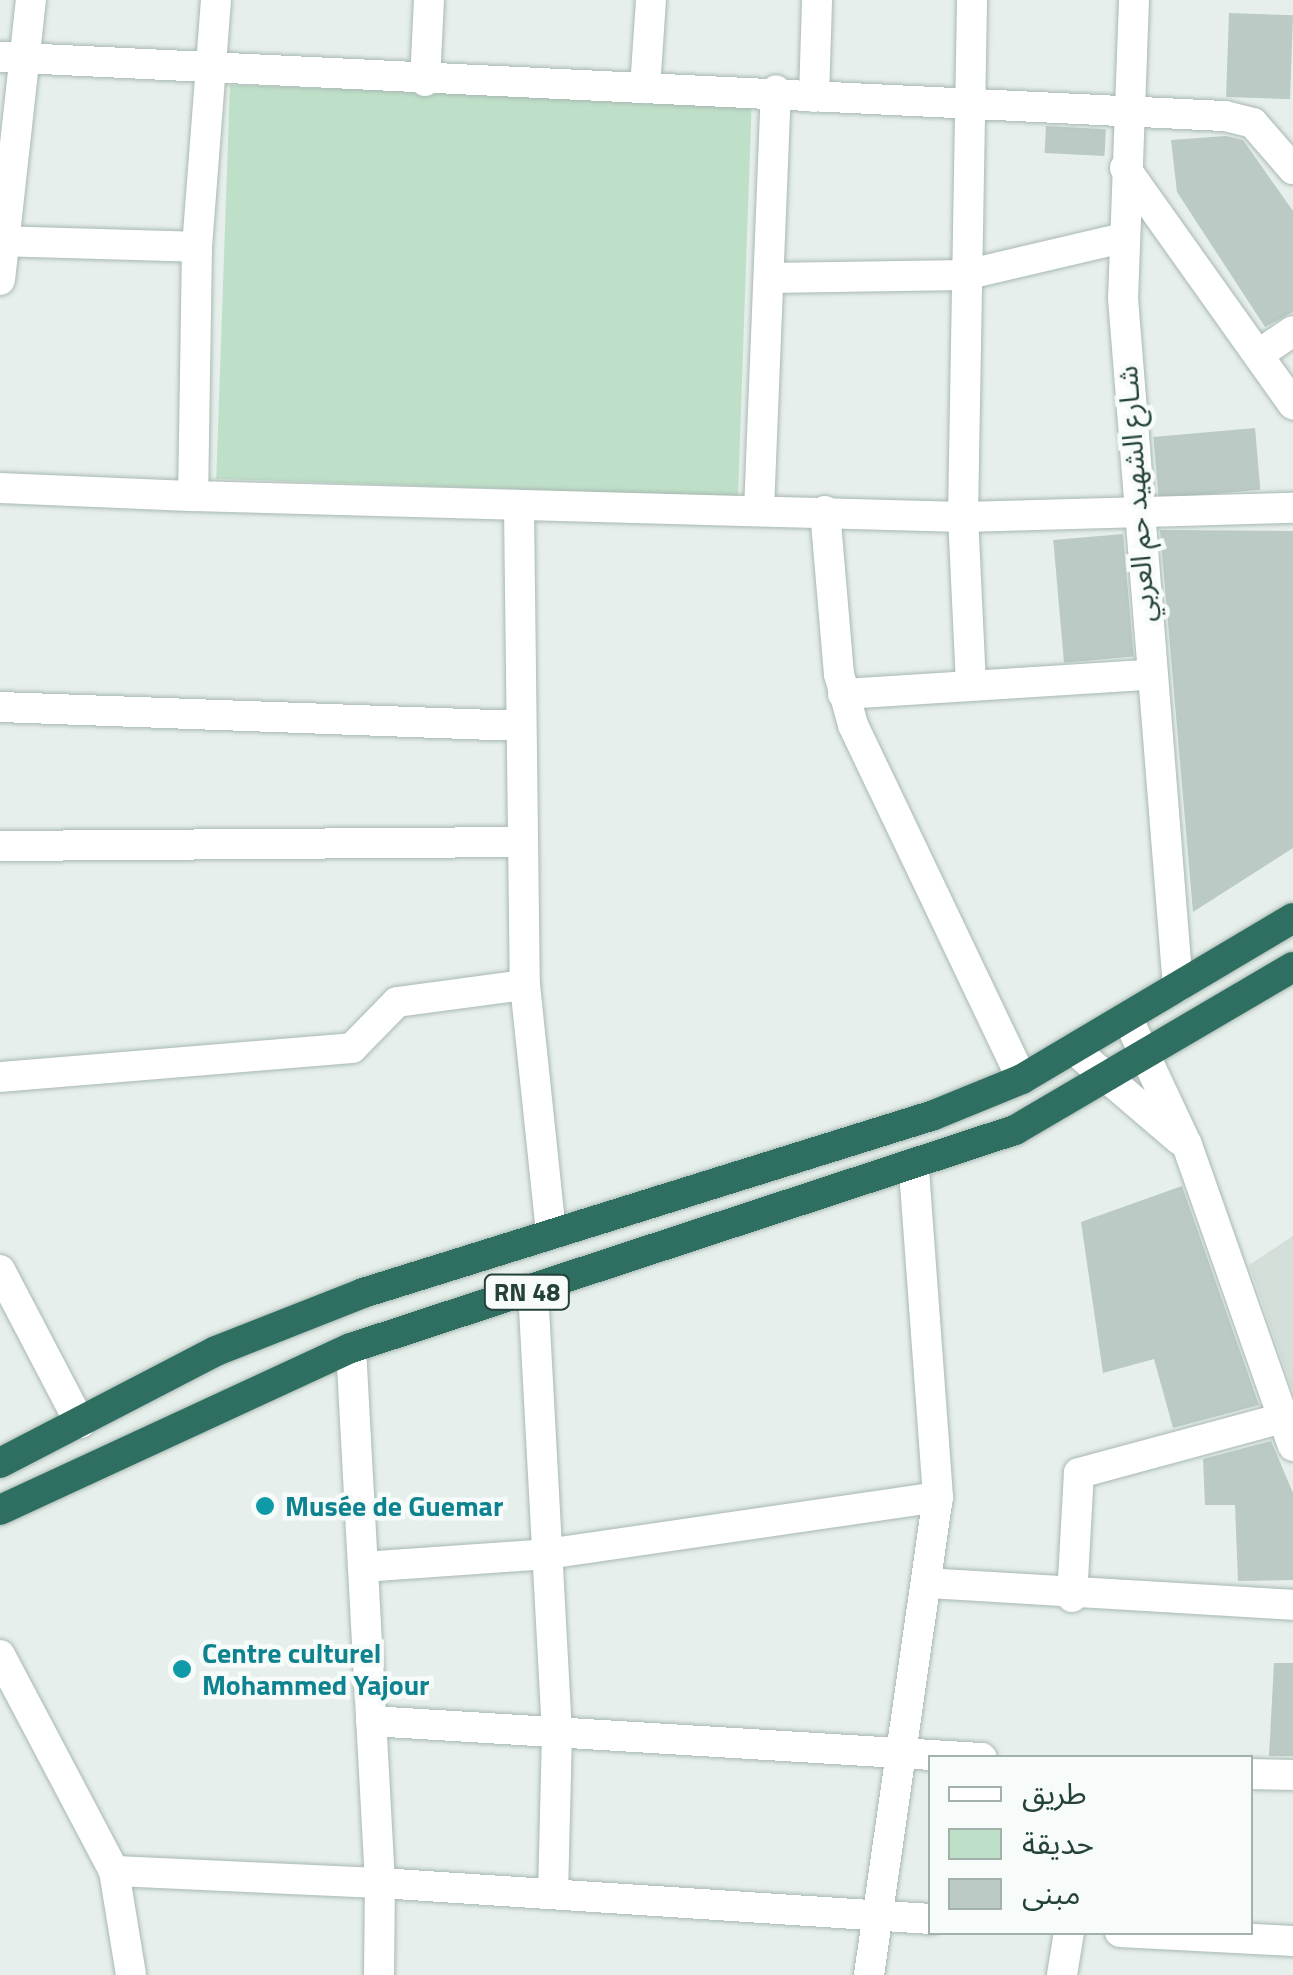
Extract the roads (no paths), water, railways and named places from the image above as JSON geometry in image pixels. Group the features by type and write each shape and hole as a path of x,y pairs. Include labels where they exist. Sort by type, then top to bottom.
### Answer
{"highway":[{"name":"RN 48","path":"0,1463 216,1351 551,1234 934,1116 1022,1079 1076,1051 1293,918"},
{"name":"RN 48","path":"0,1510 352,1348 914,1170 1105,1083 1293,967"}],"street":[{"path":"0,280 12,58 31,0"},
{"path":"193,496 197,247 216,0"},
{"path":"424,81 429,0"},
{"path":"645,88 651,0"},
{"path":"814,96 816,0"},
{"path":"971,686 963,517 972,0"},
{"name":"شـارع الشهيد حم العربي","path":"1134,0 1123,238 1136,514 1178,987"},
{"path":"12,58 424,81 776,90 814,96 1128,108 1240,117 1284,138 1293,170"},
{"path":"759,510 776,90"},
{"path":"1125,168 1262,352 1293,404"},
{"path":"768,278 966,275 1123,238"},
{"path":"3,241 197,247"},
{"path":"1262,352 1293,331"},
{"path":"0,488 519,508 825,511 963,517 1293,508"},
{"path":"519,508 524,984 551,1234"},
{"path":"825,511 843,694 1022,1079"},
{"path":"843,694 1149,675"},
{"path":"0,707 521,726"},
{"path":"0,846 522,842"},
{"path":"0,1077 352,1048 397,1002 524,984"},
{"path":"1072,1598 1079,1473 1288,1432 1186,1145 1128,1017"},
{"path":"1076,1051 1105,1083 1186,1145"},
{"path":"869,1975 938,1497 914,1170"},
{"path":"0,1270 80,1423"},
{"path":"533,1290 557,1732 552,1894"},
{"path":"352,1348 380,1883 378,1975"},
{"path":"363,1566 547,1554 938,1497"},
{"path":"927,1583 1072,1598 1293,1606"},
{"path":"0,1655 114,1872 131,1975"},
{"path":"372,1721 943,1755"},
{"path":"1253,1774 1293,1775"},
{"path":"114,1872 380,1883 928,1919"},
{"path":"1062,1975 1069,1935"},
{"path":"1194,1935 1293,1941"}],"place":[{"name":"Musée de Guemar","path":"265,1506"},
{"name":"Centre culturel Mohammed Yajour","path":"182,1669"}]}
